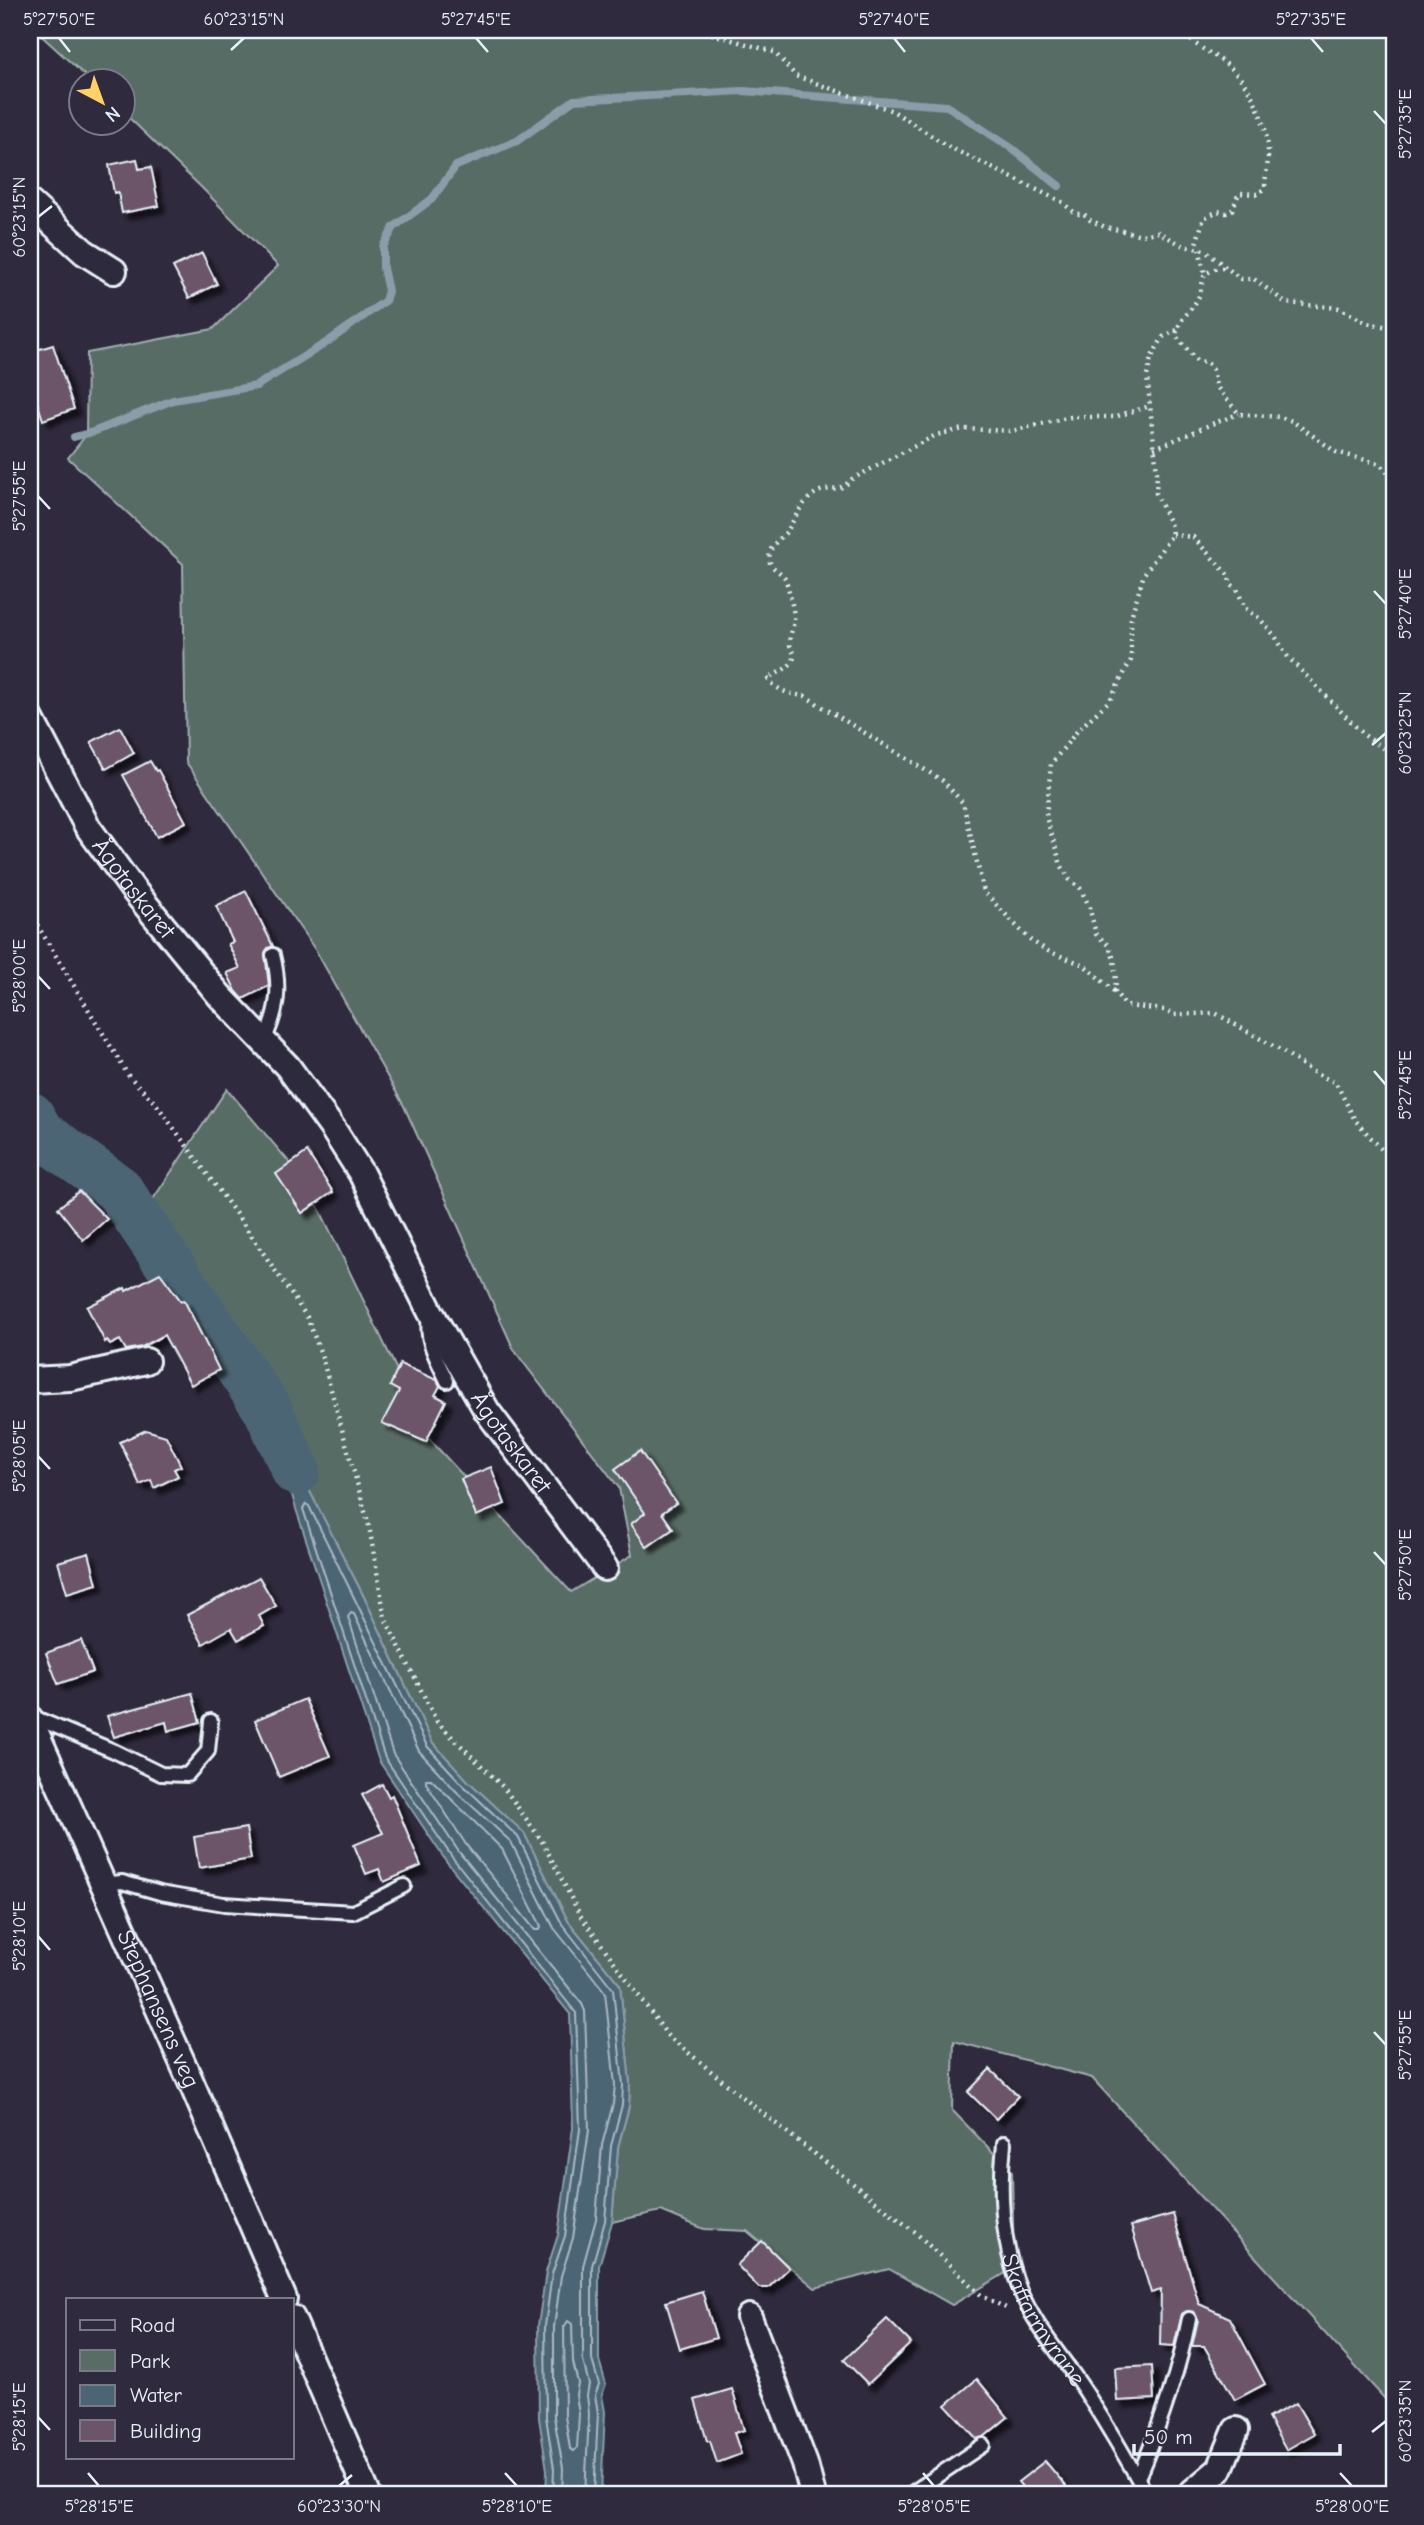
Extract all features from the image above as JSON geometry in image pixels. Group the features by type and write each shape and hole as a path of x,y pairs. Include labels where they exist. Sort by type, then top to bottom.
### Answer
{"street":[{"path":"30,203 84,252 114,271"},
{"name":"Ågotaskaret","path":"30,717 64,785 108,855 212,987 307,1091 361,1173 430,1311 487,1410 605,1568"},
{"path":"30,1380 70,1378 146,1361"},
{"name":"Stephansens veg","path":"30,1717 284,2298"},
{"path":"750,2317 805,2464 813,2495"},
{"path":"294,2324 368,2495"},
{"path":"1189,2495 1220,2469 1236,2430"}],"lane":[{"path":"264,1041 278,1000 278,974 273,955"},
{"name":"Ågotaskaret","path":"430,1311 428,1333 447,1381"},
{"path":"30,1717 114,1751 161,1774 187,1775 208,1751 211,1721"},
{"path":"102,1884 122,1882 160,1893 225,1904 353,1912 404,1886"},
{"name":"Skaffarmyrane","path":"1004,2143 1002,2168 1006,2243 1020,2289 1035,2322 1087,2393 1147,2495"},
{"path":"1138,2479 1159,2428 1181,2360 1189,2319"},
{"path":"909,2495 983,2445"}],"path":[{"path":"698,30 774,52 796,76 893,111 949,147 1062,202 1076,214 1084,214 1105,227 1142,235 1158,232 1184,246 1210,253 1241,279 1254,279 1286,303 1339,308 1367,323 1394,328"},
{"path":"1181,30 1186,38 1227,64 1250,92 1267,134 1265,188 1257,194 1239,193 1232,210 1218,211 1205,218 1197,248 1205,274 1200,294 1180,320 1176,336 1197,361 1207,362 1213,370 1216,386 1239,414"},
{"path":"1205,274 1217,268 1225,268"},
{"path":"1115,992 1114,958 1108,945 1096,934 1089,906 1080,888 1070,880 1061,865 1046,817 1051,764 1078,730 1110,700 1126,670 1131,660 1131,617 1144,574 1172,535 1171,526 1156,494 1147,376 1151,358 1163,337 1177,330"},
{"path":"1150,406 1114,417 1071,417 1012,431 964,429 936,435 852,479 843,488 822,490 805,502 792,520 789,530 778,539 770,553 770,564 788,581 788,596 795,616 790,644 794,654 793,662 767,678 775,687 788,694 805,696 816,702 943,782 963,803 984,892 1030,940 1048,951 1084,964 1115,992 1126,1006 1165,1010 1174,1015 1215,1013 1336,1083 1355,1120 1394,1163"},
{"path":"1154,448 1239,414 1280,417 1292,421 1336,452 1380,464 1394,480"},
{"path":"1172,535 1193,537 1229,576 1230,583 1237,589 1245,608 1259,618 1275,636 1288,657 1364,735 1394,755"},
{"path":"30,913 128,1075 158,1105 307,1317 321,1354 369,1526 385,1618 437,1722 504,1788 542,1841 580,1915 668,2036 915,2232 982,2296 1035,2322"}],"green space":[{"path":"35,30 1394,30 1394,2409 1092,2078 954,2041 952,2110 1012,2172 1014,2268 952,2305 889,2269 815,2288 747,2231 704,2229 661,2211 612,2222 618,2147 629,2106 630,2084 620,1985 568,1921 524,1833 468,1781 432,1742 364,1597 268,1410 139,1220 227,1089 307,1183 431,1441 571,1592 632,1555 619,1488 514,1350 404,1106 316,951 186,762 183,564 68,458 86,435 87,353 213,329 278,266 136,124 136,66 75,66"}],"water":[{"path":"268,1410 364,1597 432,1742 468,1781 524,1833 568,1921 620,1985 630,2084 629,2106 618,2147 612,2222 599,2266 599,2360 606,2384 602,2395 605,2412 601,2495 546,2495 547,2470 539,2418 538,2325 546,2272 558,2235 573,2128 570,2014 446,1861 379,1761 296,1509"}],"building":[{"path":"137,159 139,169 151,167 159,206 122,213 118,192 114,193 109,165"},
{"path":"202,253 217,284 189,298 173,267"},
{"path":"53,345 74,409 43,420 30,380 30,352"},
{"path":"120,727 134,753 106,769 91,742"},
{"path":"150,761 156,771 158,770 186,822 157,837 123,775"},
{"path":"246,891 273,946 265,953 269,986 243,999 227,973 240,968 228,944 233,942 216,906"},
{"path":"307,1152 333,1192 302,1213 276,1174"},
{"path":"79,1191 107,1219 83,1240 58,1208"},
{"path":"160,1273 181,1301 184,1300 219,1370 191,1385 164,1335 142,1347 126,1350 120,1340 110,1345 107,1340 105,1342 87,1307"},
{"path":"400,1364 437,1380 440,1386 435,1395 446,1401 426,1442 382,1423 399,1391 390,1386"},
{"path":"146,1430 166,1436 181,1466 174,1469 178,1476 154,1488 151,1480 140,1485 120,1442"},
{"path":"640,1451 676,1503 662,1513 673,1529 647,1547 631,1524 645,1513 615,1469"},
{"path":"491,1467 505,1504 476,1516 461,1479"},
{"path":"89,1553 97,1584 67,1593 58,1562"},
{"path":"259,1577 276,1606 259,1616 264,1626 238,1640 231,1628 203,1644 187,1615"},
{"path":"81,1640 93,1672 58,1684 46,1653"},
{"path":"192,1693 200,1722 168,1731 166,1722 114,1737 107,1716"},
{"path":"305,1699 330,1756 279,1777 255,1720"},
{"path":"382,1784 389,1797 392,1795 421,1866 384,1882 379,1869 366,1874 354,1845 383,1833 362,1795"},
{"path":"246,1828 251,1859 199,1868 194,1837"},
{"path":"990,2069 1018,2096 996,2119 968,2092"},
{"path":"1173,2214 1199,2304 1230,2318 1265,2384 1235,2400 1204,2346 1192,2346 1198,2320 1194,2312 1187,2311 1182,2314 1174,2346 1160,2345 1161,2290 1151,2293 1131,2226"},
{"path":"762,2241 789,2268 768,2288 759,2288 737,2265"},
{"path":"702,2291 716,2338 680,2349 666,2302"},
{"path":"887,2319 911,2343 868,2384 844,2360"},
{"path":"1152,2366 1154,2399 1117,2401 1115,2368"},
{"path":"977,2379 1008,2417 984,2437 977,2439 946,2405"},
{"path":"732,2389 744,2430 734,2433 741,2454 717,2463 710,2441 707,2441 695,2400"},
{"path":"1296,2403 1314,2434 1286,2450 1268,2418"},
{"path":"1045,2461 1066,2486 1055,2495 1029,2495 1018,2482"}],"waterway":[{"path":"74,437 173,400 256,386 326,343 385,301 388,291 383,268 383,247 394,227 432,199 456,166 517,141 574,100 743,91 947,106 1010,147 1059,186"},
{"path":"30,1116 40,1133 118,1189 268,1410 296,1471"}]}
